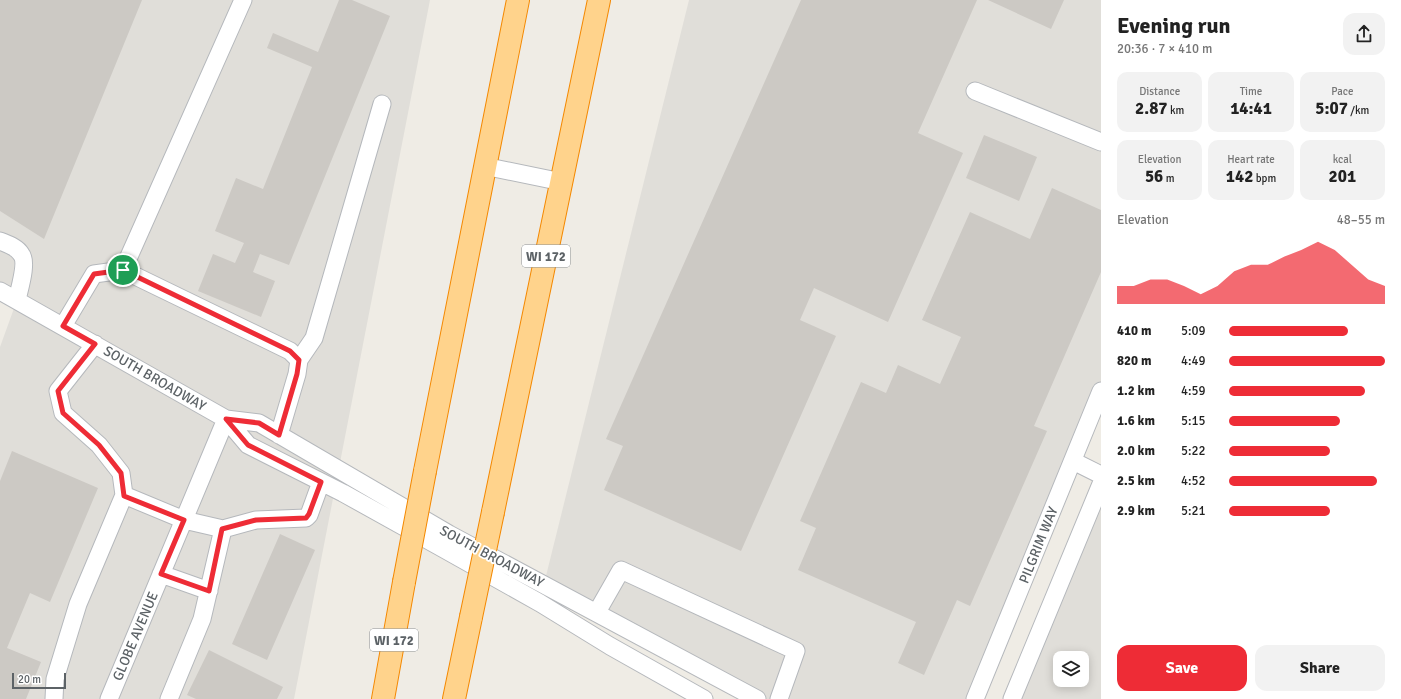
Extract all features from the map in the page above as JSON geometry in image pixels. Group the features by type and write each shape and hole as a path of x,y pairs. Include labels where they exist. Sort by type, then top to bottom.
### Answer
{"highway":[{"name":"WI 172","path":"383,699 484,166 518,0"},
{"name":"WI 172","path":"454,699 599,0"}],"street":[{"path":"123,270 243,0"},
{"path":"975,91 1101,142"},
{"path":"279,435 297,374 299,360 314,338 382,104"},
{"path":"484,166 562,182"},
{"path":"0,240 17,250 22,255 24,263 17,300"},
{"path":"63,326 94,274 123,270 290,351 299,360"},
{"name":"SOUTH BROADWAY","path":"0,291 226,419 248,445 321,482 540,603 610,646 704,699"},
{"path":"54,699 55,679 78,604 124,496 121,473 99,445 63,413 58,391 95,344"},
{"name":"PILGRIM WAY","path":"975,699 1101,391"},
{"name":"SOUTH BROADWAY","path":"226,419 259,423 449,534 757,699"},
{"name":"GLOBE AVENUE","path":"109,699 226,419"},
{"path":"1073,461 1101,475"},
{"path":"124,496 184,520 222,529 256,520 306,518 309,514 321,482"},
{"path":"1012,699 1101,484"},
{"path":"169,699 202,619 222,529"},
{"path":"597,612 621,570 796,651 779,699"},
{"path":"161,574 209,591"}],"shaded area":[{"path":"0,0 430,0 294,699 0,699 0,347 17,300 0,291"},
{"path":"689,0 1101,0 1101,391 975,699 757,699 544,584"},
{"path":"1101,484 1101,699 1012,699"}],"building":[{"path":"0,0 142,0 44,239 0,211"},
{"path":"339,0 352,0 390,16 289,265 260,254 253,272 275,281 261,317 198,291 213,254 235,263 244,243 215,231 236,178 263,189 312,67 267,48 273,33 318,52"},
{"path":"801,0 977,0 918,133 963,153 888,322 814,288 800,320 836,336 741,551 604,490 623,446 606,439"},
{"path":"988,0 1064,0 1051,29"},
{"path":"984,135 1037,157 1019,201 966,178"},
{"path":"1052,188 1101,210 1101,272 1034,426 1047,431 970,606 957,600 924,675 898,663 916,622 798,570 816,528 800,521 861,382 886,393 898,365 940,384 961,337 922,320 970,212 1030,239"},
{"path":"12,451 98,488 50,602 30,593 7,648 41,662 26,699 0,699 0,481"},
{"path":"280,534 315,550 267,660 232,644"},
{"path":"209,650 283,687 277,699 196,699 187,695"}],"route":[{"path":"123,270 290,351 299,360 297,374 279,435 259,423 226,419 248,445 321,482 309,514 306,518 256,520 222,529 209,591 161,574 184,520 124,496 121,473 99,445 63,413 58,391 95,344 63,326 94,274 123,270"}]}
